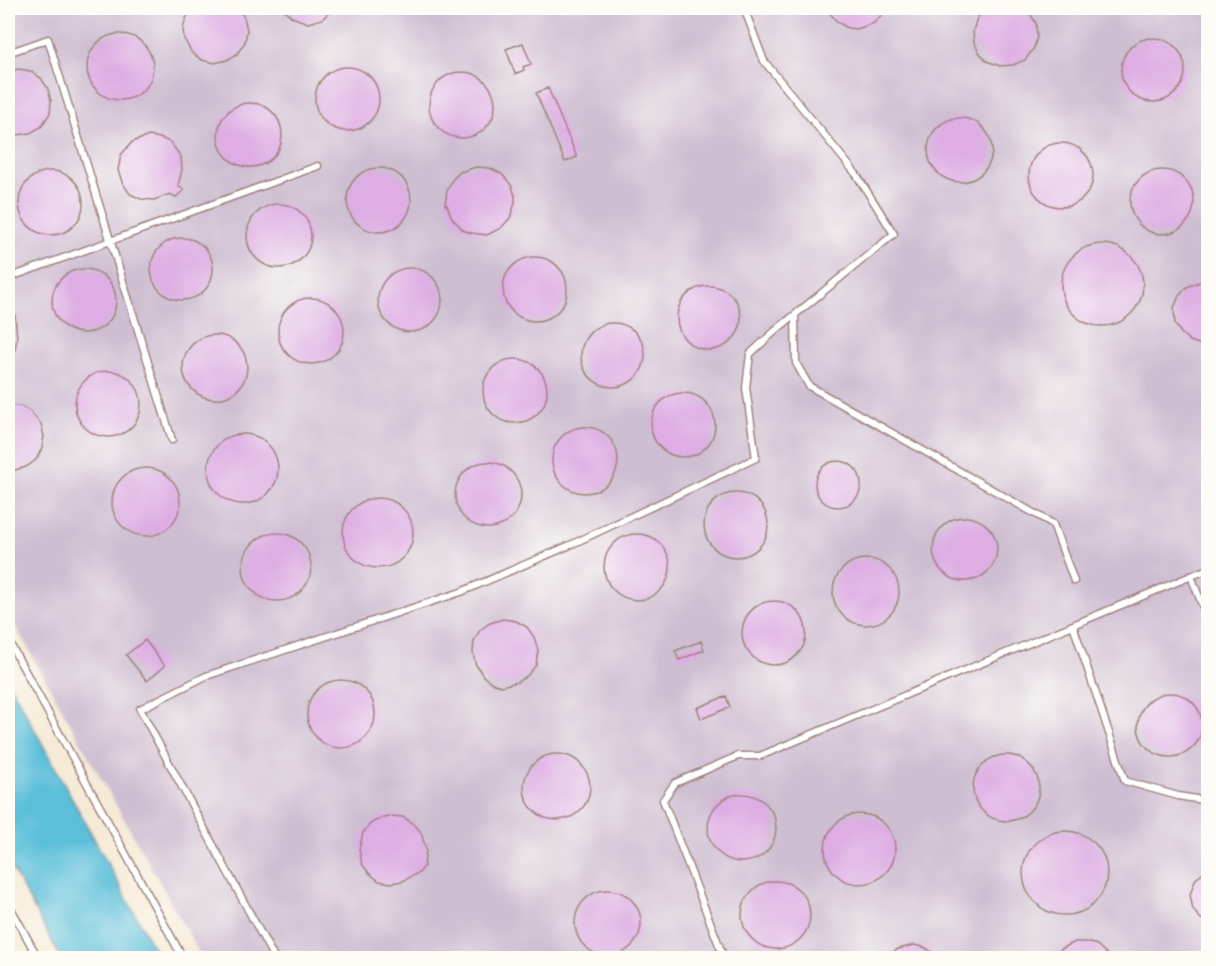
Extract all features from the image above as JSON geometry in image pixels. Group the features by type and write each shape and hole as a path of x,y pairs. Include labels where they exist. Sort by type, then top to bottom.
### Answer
{"lane":[{"path":"274,958 140,709 206,676 461,592 568,546 756,458 746,388 750,354 894,234 856,174 764,61 744,8"},
{"path":"8,53 48,39 172,440"},
{"path":"8,278 318,166"},
{"path":"795,315 796,363 809,387 1053,524 1074,581"},
{"path":"724,958 663,800 675,783 738,756 760,756 1209,569"},
{"path":"1191,576 1209,620"},
{"path":"1073,625 1125,781 1178,796 1209,801"},
{"path":"8,640 183,958"},
{"path":"8,903 38,958"}],"shaded area":[{"path":"8,8 1208,8 1208,958 202,958 8,613"}],"water":[{"path":"8,681 159,958 61,958 8,861"}],"building":[{"path":"193,8 237,8 244,17 247,30 245,42 237,54 215,63 202,60 192,53 184,39 183,28"},
{"path":"282,8 334,8 322,19 308,23 292,17"},
{"path":"826,8 888,8 874,23 857,29 848,28 837,22"},
{"path":"986,8 1024,8 1029,12 1036,23 1037,37 1034,48 1025,60 1013,65 1000,66 987,61 979,52 974,42 973,31 977,18"},
{"path":"120,34 132,37 143,44 150,55 153,67 150,79 143,90 132,97 120,100 108,97 97,90 90,79 87,67 90,55 97,44 108,37"},
{"path":"1153,38 1165,40 1176,47 1183,58 1185,70 1183,82 1176,93 1165,100 1153,102 1141,100 1130,93 1123,82 1121,70 1123,58 1130,47 1141,40"},
{"path":"523,43 531,64 515,74 506,49"},
{"path":"341,67 353,67 370,76 377,87 379,99 377,111 370,122 353,131 341,131 329,126 320,117 315,105 315,93 320,81 329,72"},
{"path":"19,69 30,71 41,78 48,89 51,101 50,113 41,127 30,133 17,135 8,134 8,71"},
{"path":"462,72 474,75 485,82 492,93 495,105 492,117 485,128 474,135 462,138 450,135 439,128 432,117 429,105 432,93 439,82 450,75"},
{"path":"548,88 577,157 565,162 536,93"},
{"path":"250,103 268,109 276,117 282,135 276,153 268,161 250,167 232,161 224,153 218,135 224,117 232,109"},
{"path":"954,118 966,118 983,127 990,138 992,150 990,162 983,173 966,182 954,182 942,177 933,168 928,156 928,144 933,132 942,123"},
{"path":"149,136 170,142 181,157 182,170 178,186 184,190 176,197 170,194 154,200 141,199 130,194 122,182 118,170 121,155 132,142"},
{"path":"1061,143 1073,145 1084,152 1091,163 1093,175 1091,187 1084,198 1073,205 1061,207 1049,205 1038,198 1031,187 1029,175 1031,163 1038,152 1049,145"},
{"path":"476,167 490,168 502,174 512,186 515,196 510,218 501,228 487,235 463,230 452,218 445,205 447,191 452,180 460,172"},
{"path":"379,168 397,174 405,182 411,200 405,218 397,226 379,232 361,226 353,218 347,200 353,182 361,174"},
{"path":"1162,170 1185,179 1194,202 1185,225 1162,234 1139,225 1130,202 1139,179"},
{"path":"51,171 69,177 77,185 83,203 77,221 69,229 51,235 33,229 25,221 19,203 25,185 33,177"},
{"path":"279,204 291,206 302,213 309,224 311,236 309,248 302,259 291,266 279,268 267,266 256,259 249,248 247,236 249,224 256,213 267,206"},
{"path":"176,238 188,238 204,247 211,257 213,269 211,281 204,291 188,300 176,300 165,295 156,286 151,275 151,263 156,252 165,243"},
{"path":"1102,244 1118,247 1131,256 1140,269 1143,285 1140,301 1131,314 1118,323 1102,326 1086,323 1073,314 1064,301 1061,285 1064,269 1073,256 1086,247"},
{"path":"535,257 553,263 561,271 567,289 561,307 553,315 535,321 517,315 509,307 503,289 509,271 517,263"},
{"path":"404,268 416,268 433,277 440,288 442,300 440,312 433,323 416,332 404,332 392,327 383,318 378,306 378,294 383,282 392,273"},
{"path":"84,269 107,278 116,301 107,324 84,333 61,324 52,301 61,278"},
{"path":"1209,281 1209,345 1202,345 1190,341 1181,333 1175,324 1174,308 1179,296 1187,287"},
{"path":"703,286 715,286 732,295 739,306 741,318 739,330 732,341 715,350 703,350 691,345 682,336 677,324 677,312 682,300 691,291"},
{"path":"311,298 323,301 334,308 341,319 344,331 341,343 334,354 323,361 311,364 299,361 288,354 281,343 278,331 281,319 288,308 299,301"},
{"path":"8,315 15,315 17,338 13,361 8,361"},
{"path":"607,323 619,323 636,332 643,343 645,355 643,367 636,378 619,387 607,387 595,382 586,373 581,361 581,349 586,337 595,328"},
{"path":"209,335 221,335 238,344 245,355 247,367 245,379 238,390 221,399 209,399 197,394 188,385 183,373 183,361 188,349 197,340"},
{"path":"515,359 527,361 538,368 545,379 547,391 545,403 538,414 527,421 515,423 503,421 492,414 485,403 483,391 485,379 492,368 503,361"},
{"path":"108,371 121,374 131,381 138,391 141,404 138,417 131,427 121,434 108,437 95,434 85,427 78,417 75,404 78,391 85,381 95,374"},
{"path":"677,393 689,393 706,402 713,413 715,425 713,437 706,448 689,457 677,457 665,452 656,443 651,431 651,419 656,407 665,398"},
{"path":"8,405 21,406 31,412 41,424 44,436 42,448 36,460 26,467 15,470 8,470"},
{"path":"585,427 597,430 608,437 615,448 618,460 615,472 608,483 597,490 585,493 573,490 562,483 555,472 552,460 555,448 562,437 573,430"},
{"path":"243,434 256,437 268,444 275,456 278,469 275,482 268,494 256,501 243,504 230,501 218,494 211,482 208,469 211,456 218,444 230,437"},
{"path":"838,461 847,462 855,467 860,475 860,493 855,501 847,506 838,507 829,506 821,501 816,493 815,484 816,475 821,467 829,462"},
{"path":"488,462 501,465 511,472 518,482 521,495 518,508 511,518 501,525 488,528 475,525 465,518 458,508 455,495 458,482 465,472 475,465"},
{"path":"146,468 159,471 170,478 177,489 180,502 177,515 170,526 159,533 146,536 133,533 122,526 115,515 112,502 115,489 122,478 133,471"},
{"path":"736,493 754,499 762,507 768,525 762,543 754,551 736,557 718,551 710,543 704,525 710,507 718,499"},
{"path":"378,498 391,501 403,508 410,520 413,533 410,546 403,558 391,565 378,568 365,565 353,558 346,546 343,533 346,520 353,508 365,501"},
{"path":"965,517 988,526 997,549 988,572 965,581 942,572 933,549 942,526"},
{"path":"277,533 290,536 301,543 308,554 311,567 308,580 301,591 290,598 277,601 264,598 253,591 246,580 243,567 246,554 253,543 264,536"},
{"path":"637,534 649,537 660,544 667,555 670,567 667,579 660,590 649,597 637,600 625,597 614,590 607,579 604,567 607,555 614,544 625,537"},
{"path":"866,559 878,562 889,569 896,580 899,592 896,604 889,615 878,622 866,625 854,622 843,615 836,604 833,592 836,580 843,569 854,562"},
{"path":"774,601 792,607 800,615 806,633 800,651 792,659 774,665 756,659 748,651 742,633 748,615 756,607"},
{"path":"503,619 516,621 527,627 534,637 538,650 536,665 527,676 517,682 502,686 494,684 483,676 475,663 473,652 474,641 480,630 490,623"},
{"path":"145,640 165,666 147,681 126,655"},
{"path":"701,641 704,650 679,660 675,651"},
{"path":"341,680 354,683 365,690 372,701 375,714 372,727 365,738 354,745 341,748 328,745 317,738 310,727 307,714 310,701 317,690 328,683"},
{"path":"1170,693 1188,699 1196,707 1202,725 1196,743 1188,751 1170,757 1152,751 1144,743 1138,725 1144,707 1152,699"},
{"path":"726,696 730,707 701,719 697,708"},
{"path":"557,754 570,757 580,764 587,774 590,787 587,800 580,810 570,817 557,820 544,817 534,810 527,800 524,787 527,774 534,764 544,757"},
{"path":"1006,755 1018,758 1029,765 1036,776 1039,788 1036,800 1029,811 1018,818 1006,821 994,818 983,811 976,800 973,788 976,776 983,765 994,758"},
{"path":"735,794 749,794 761,799 771,809 776,828 771,847 761,857 749,862 735,862 723,857 713,847 708,835 708,821 713,809 723,799"},
{"path":"867,814 880,820 889,829 893,835 895,849 893,863 885,874 874,882 853,884 835,874 827,863 825,842 835,824 846,816"},
{"path":"383,817 403,817 414,824 421,832 426,850 424,866 420,872 403,881 391,883 379,881 369,873 362,864 359,849 363,833 370,824"},
{"path":"1057,831 1073,831 1089,838 1100,849 1107,865 1104,889 1095,903 1073,915 1057,915 1041,908 1030,897 1023,881 1023,865 1030,849 1041,838"},
{"path":"1209,866 1209,925 1193,910 1190,895 1195,880"},
{"path":"776,881 789,884 800,891 807,902 810,915 807,928 800,939 789,946 776,949 763,946 752,939 745,928 742,915 745,902 752,891 763,884"},
{"path":"608,890 621,893 631,900 638,910 641,923 638,936 631,946 621,953 608,956 595,953 585,946 578,936 575,923 578,910 585,900 595,893"},
{"path":"1075,942 1097,945 1111,958 1051,958 1061,949"},
{"path":"914,945 924,947 942,958 884,958 898,949"}]}
